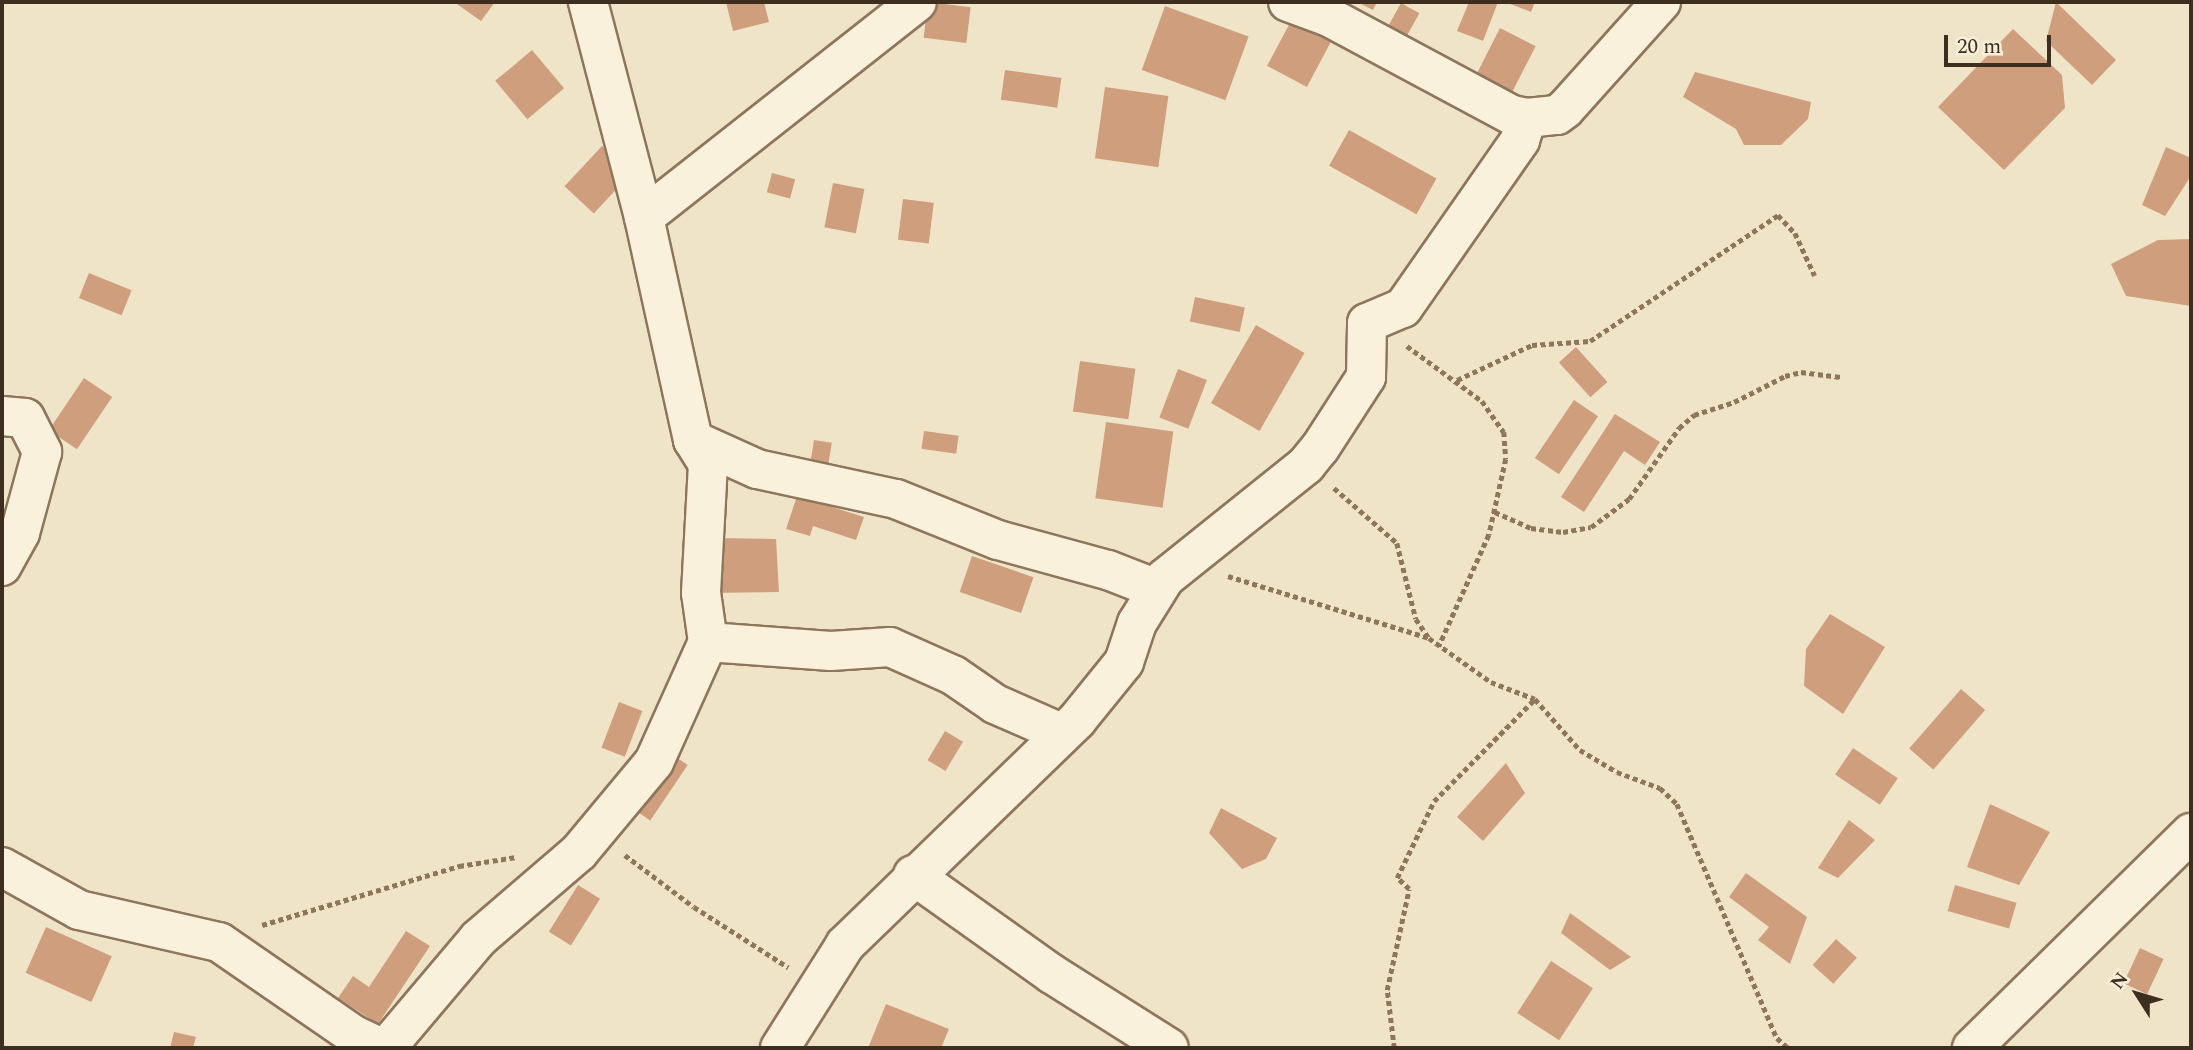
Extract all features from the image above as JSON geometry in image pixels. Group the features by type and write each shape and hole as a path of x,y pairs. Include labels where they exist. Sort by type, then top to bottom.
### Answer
{"street":[{"path":"2,867 79,910 219,942 354,1035 384,1048 479,939 588,842 654,762 708,642 701,593 708,464 693,440 644,217 588,2"},
{"path":"644,217 917,2"},
{"path":"1288,2 1329,17 1512,115 1527,118 1556,116 1565,109 1661,2"},
{"path":"780,1048 816,986 845,945 913,875 1077,720 1125,662 1137,623 1168,578 1306,466 1345,415 1366,377 1367,323 1403,308 1520,140 1527,118"},
{"path":"2,416 24,418 41,452 20,533 2,566"},
{"path":"693,440 757,469 896,499 998,540 1108,570 1168,578"},
{"path":"708,642 831,651 890,647 953,675 995,704 1061,733"},
{"path":"1972,1048 2191,832"},
{"path":"913,875 1052,974 1169,1048"}],"path":[{"path":"1457,380 1532,345 1590,341 1778,215 1795,233 1815,276"},
{"path":"1367,323 1457,380 1482,401 1504,432 1506,459 1495,512 1439,646"},
{"path":"1495,512 1531,528 1563,531 1591,527 1629,499 1679,428 1695,415 1734,402 1785,376 1801,372 1841,377"},
{"path":"1306,466 1397,543 1416,618 1429,638 1491,682 1535,698 1580,750 1617,772 1660,788 1676,804 1777,1038 1788,1048"},
{"path":"1168,578 1251,580 1326,609 1429,638"},
{"path":"1394,1048 1387,990 1409,888 1397,878 1434,801 1535,698"},
{"path":"219,942 291,913 323,908 459,866 588,842 656,880 816,986"}],"building":[{"path":"454,2 495,2 481,21"},
{"path":"726,2 764,2 769,22 733,31"},
{"path":"928,2 971,7 966,43 924,38"},
{"path":"1357,2 1377,2 1373,10"},
{"path":"1469,2 1498,2 1483,41 1457,31"},
{"path":"1505,2 1535,2 1531,12"},
{"path":"2056,2 2116,60 2092,85 2046,41"},
{"path":"1401,3 1419,13 1403,43 1385,33"},
{"path":"1165,6 1249,36 1225,100 1142,70"},
{"path":"1292,19 1332,40 1307,87 1267,66"},
{"path":"1500,28 1536,46 1512,92 1477,73"},
{"path":"2013,29 2062,75 2065,108 2004,170 1938,107"},
{"path":"532,50 564,88 527,119 495,81"},
{"path":"1005,70 1061,78 1057,108 1001,100"},
{"path":"1695,72 1811,102 1808,119 1781,145 1744,145 1736,129 1683,97"},
{"path":"1105,87 1168,96 1158,167 1095,158"},
{"path":"1349,130 1436,178 1417,214 1329,166"},
{"path":"602,146 631,173 594,214 564,186"},
{"path":"2166,147 2191,158 2191,176 2165,216 2142,205"},
{"path":"772,173 795,179 790,199 767,192"},
{"path":"833,183 864,189 856,233 824,227"},
{"path":"903,199 934,203 929,243 898,240"},
{"path":"2191,239 2191,306 2126,296 2111,264 2158,240"},
{"path":"89,273 132,290 122,315 79,298"},
{"path":"1195,297 1245,308 1240,332 1190,321"},
{"path":"1256,325 1304,353 1259,431 1211,403"},
{"path":"1576,347 1607,382 1590,397 1559,362"},
{"path":"1080,361 1135,369 1128,419 1073,412"},
{"path":"1178,369 1207,380 1188,429 1159,418"},
{"path":"84,378 112,397 77,449 49,430"},
{"path":"1574,400 1598,416 1559,474 1535,458"},
{"path":"1615,414 1660,442 1645,465 1624,451 1584,512 1561,497"},
{"path":"1106,422 1173,431 1163,508 1095,498"},
{"path":"924,431 959,436 956,454 921,449"},
{"path":"814,440 832,443 826,479 808,477"},
{"path":"797,496 864,517 856,540 813,526 810,536 786,529"},
{"path":"715,538 776,539 779,592 706,593"},
{"path":"972,556 1033,577 1021,613 960,592"},
{"path":"1830,614 1885,647 1843,714 1804,686 1806,649"},
{"path":"1961,689 1985,710 1933,770 1909,749"},
{"path":"619,702 642,711 625,757 601,748"},
{"path":"945,731 963,742 945,771 927,760"},
{"path":"1853,748 1898,778 1880,805 1835,775"},
{"path":"667,751 688,765 650,821 630,807"},
{"path":"1506,763 1525,793 1483,841 1457,817"},
{"path":"1990,804 2050,832 2019,885 1967,867"},
{"path":"1221,808 1277,838 1266,859 1242,869 1209,833"},
{"path":"1849,820 1875,840 1838,878 1818,868"},
{"path":"1746,873 1807,917 1790,964 1758,940 1769,927 1729,897"},
{"path":"578,885 600,899 571,945 549,932"},
{"path":"1955,885 2017,903 2009,929 1948,911"},
{"path":"1570,913 1631,957 1610,970 1561,933"},
{"path":"46,927 112,956 91,1002 26,973"},
{"path":"406,931 430,946 378,1024 338,998 353,976 369,987"},
{"path":"1836,939 1857,958 1833,984 1813,965"},
{"path":"2140,948 2164,959 2147,994 2124,983"},
{"path":"1551,961 1593,988 1559,1040 1517,1013"},
{"path":"886,1004 949,1029 941,1048 868,1048"},
{"path":"174,1032 196,1037 193,1048 170,1048"}]}
